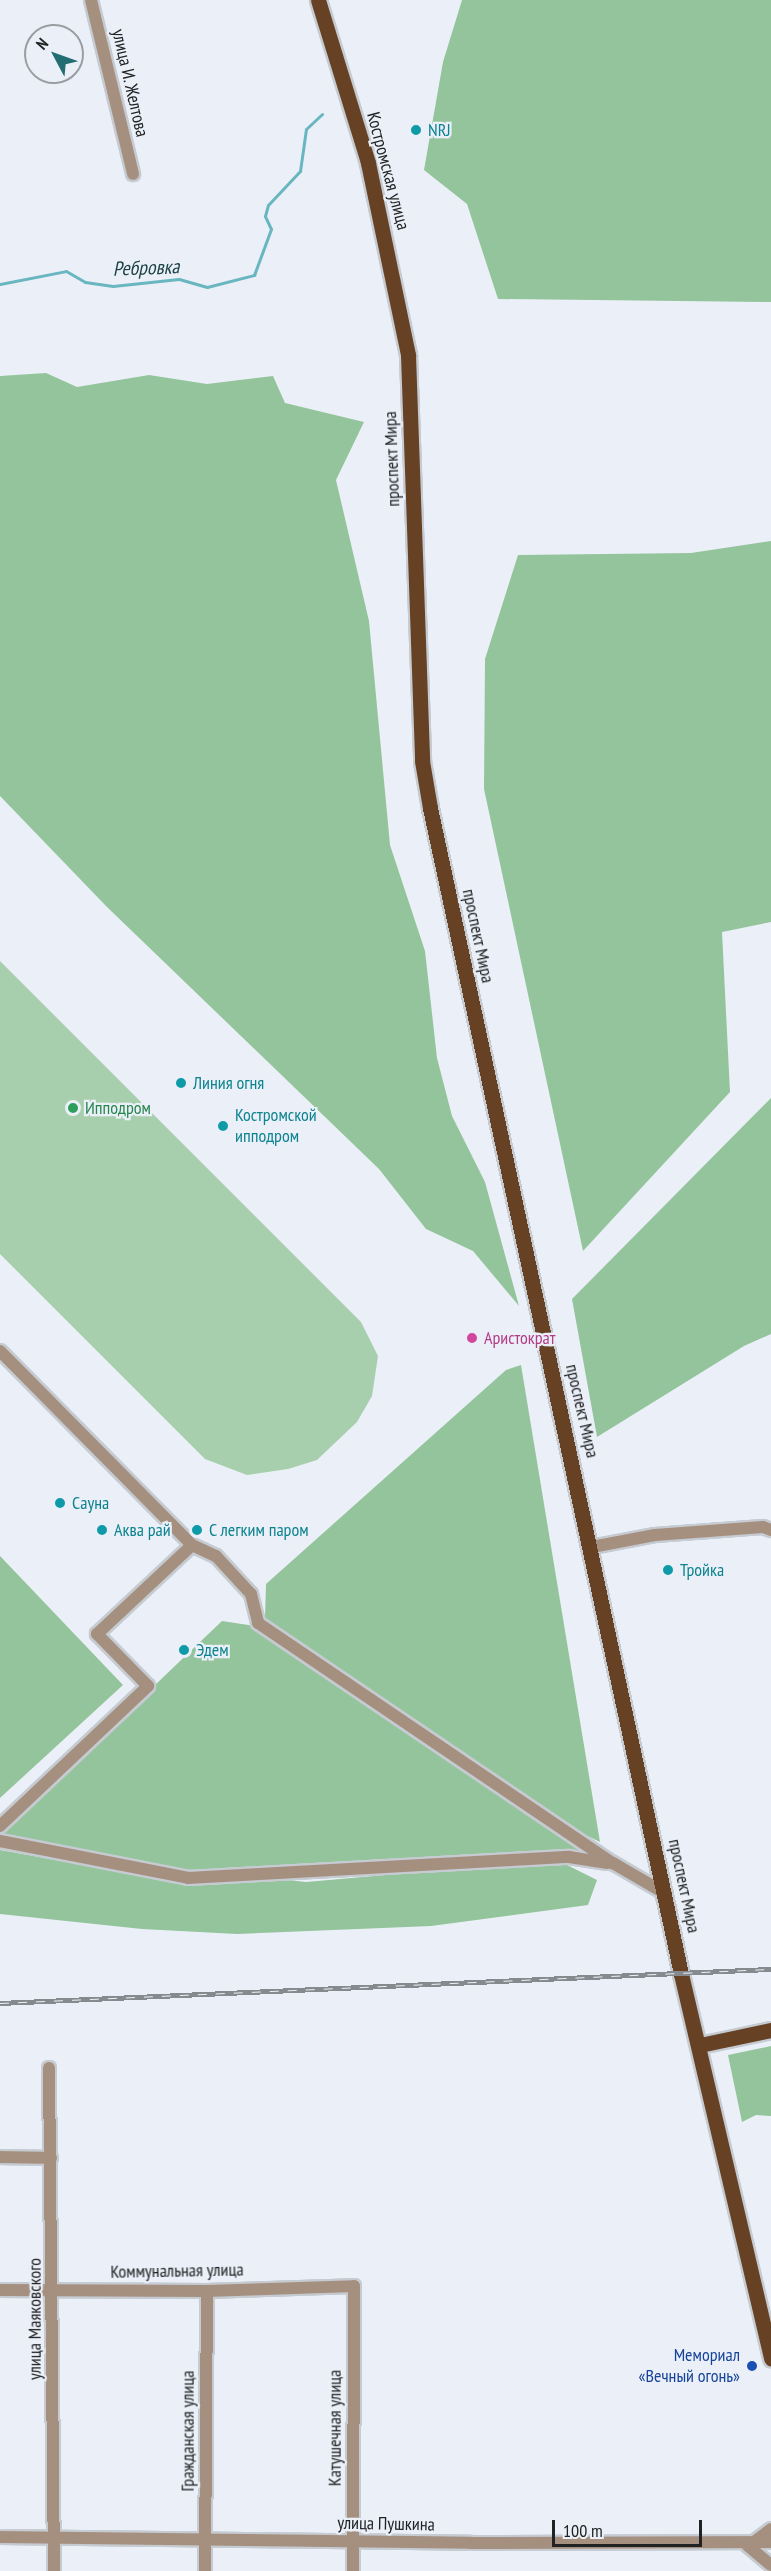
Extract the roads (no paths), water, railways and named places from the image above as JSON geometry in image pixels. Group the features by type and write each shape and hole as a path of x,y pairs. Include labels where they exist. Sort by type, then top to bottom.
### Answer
{"main road":[{"name":"Костромская улица","path":"318,0 368,163 408,355"},
{"name":"проспект Мира","path":"408,355 422,761 666,1894 771,2359"},
{"path":"700,2045 771,2030"}],"street":[{"name":"улица И. Желтова","path":"92,0 133,174"},
{"path":"0,1351 192,1545 216,1556 251,1594 258,1623 613,1863 666,1894"},
{"path":"592,1547 654,1535 763,1527 771,1530"},
{"path":"0,1826 148,1686 97,1634 192,1545"},
{"path":"0,1841 188,1878 569,1857 613,1863"},
{"name":"улица Маяковского","path":"49,2068 54,2289 54,2571"},
{"path":"0,2157 51,2158"},
{"name":"Коммунальная улица","path":"0,2290 207,2291 354,2286"},
{"name":"Катушечная улица","path":"353,2571 354,2286"},
{"name":"Гражданская улица","path":"205,2571 207,2291"},
{"path":"771,2529 747,2544 771,2565"},
{"name":"улица Пушкина","path":"0,2537 747,2544 771,2542"}],"waterway":[{"name":"Ребровка","path":"0,284 66,271 85,282 113,286 179,279 207,287 254,275 271,229 265,216 268,205 300,171 306,129 322,114"}],"railway":[{"path":"0,2003 771,1969"}],"place":[{"name":"NRJ","path":"416,130"},
{"name":"Линия огня","path":"181,1083"},
{"name":"Ипподром","path":"73,1108"},
{"name":"Костромской ипподром","path":"223,1126"},
{"name":"Аристократ","path":"472,1338"},
{"name":"Сауна","path":"60,1503"},
{"name":"Аква рай","path":"102,1530"},
{"name":"С легким паром","path":"197,1530"},
{"name":"Тройка","path":"668,1570"},
{"name":"Эдем","path":"184,1650"},
{"name":"Мемориал «Вечный огонь»","path":"752,2366"}]}
